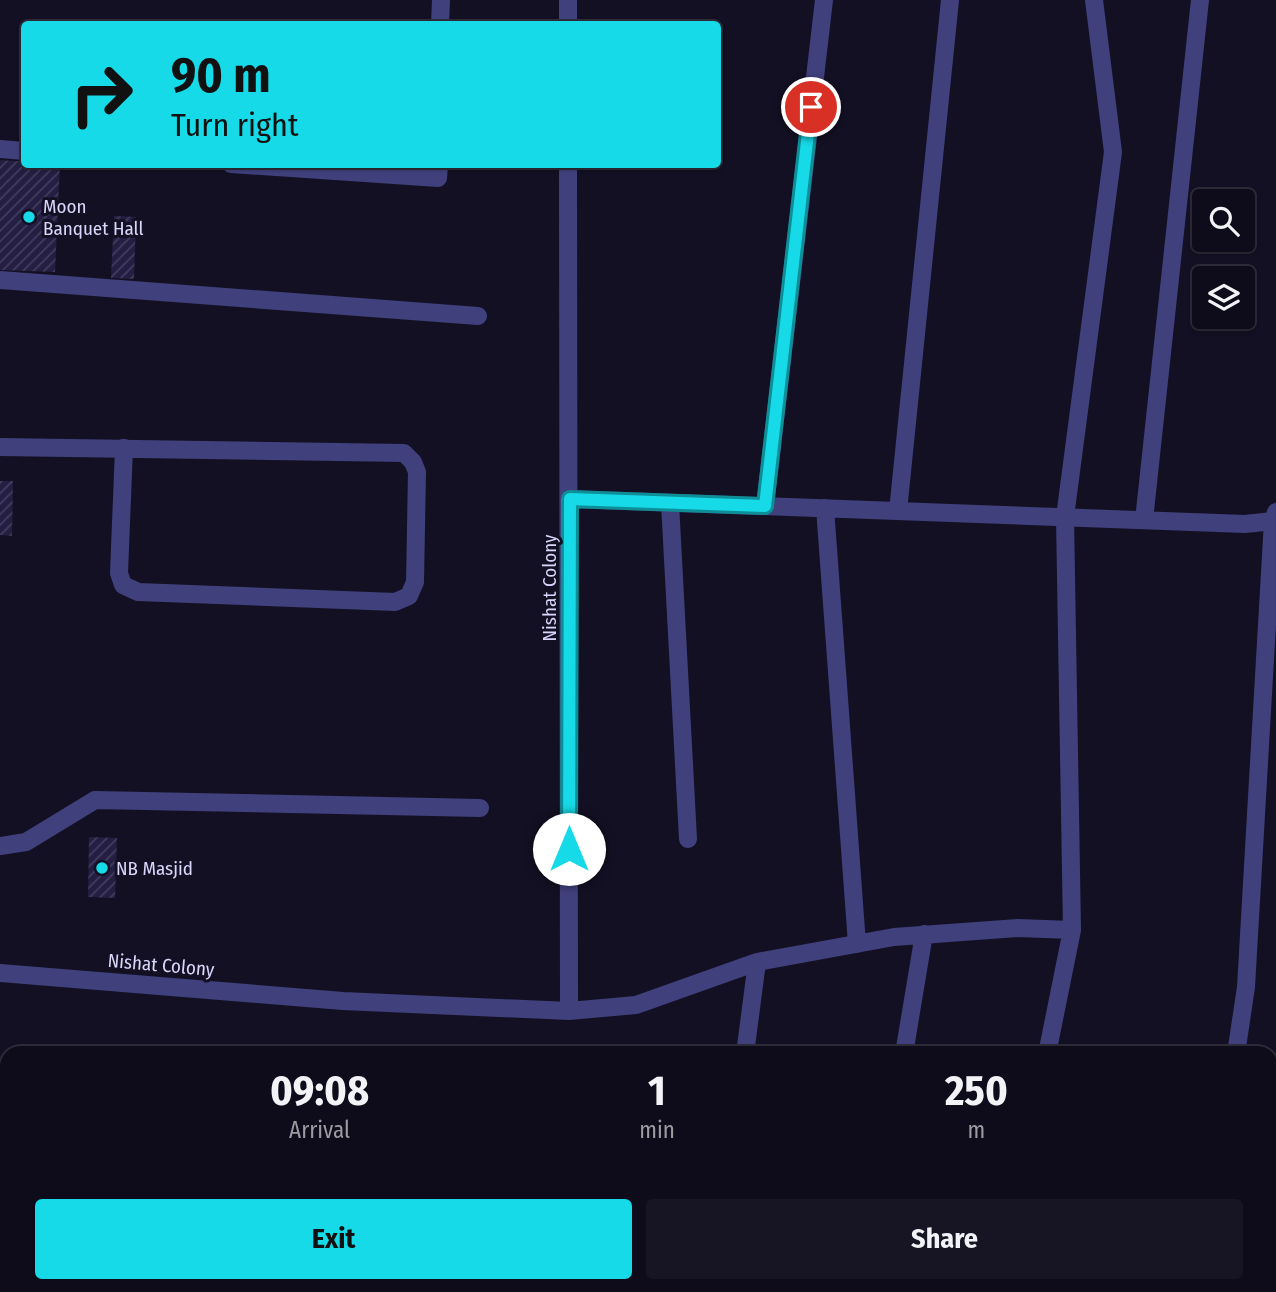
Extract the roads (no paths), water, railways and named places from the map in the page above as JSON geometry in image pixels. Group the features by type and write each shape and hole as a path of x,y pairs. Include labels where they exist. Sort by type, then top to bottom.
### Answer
{"street":[{"path":"440,21 441,0"},
{"path":"568,0 568,21"},
{"path":"765,506 824,0"},
{"path":"898,511 950,0"},
{"path":"1049,1046 1072,930 1065,517 1113,152 1094,0"},
{"path":"1144,520 1200,0"},
{"path":"0,149 21,151"},
{"path":"290,168 438,178 439,168"},
{"name":"Nishat Colony","path":"569,168 569,1011"},
{"path":"0,280 478,316"},
{"path":"0,447 124,448 404,453 413,462 417,472 415,582 409,596 395,602 138,592 123,585 119,573 124,448"},
{"path":"570,499 1245,524 1274,516 1273,574 1246,987 1237,1046"},
{"path":"670,503 688,839"},
{"path":"825,508 857,944"},
{"path":"0,846 26,842 95,800 480,808"},
{"name":"Nishat Colony","path":"0,973 343,1001 569,1011 636,1005 757,962 857,944 924,934 1018,929 1072,930"},
{"path":"905,1046 924,934"},
{"path":"746,1046 757,962"}],"place":[{"name":"Moon Banquet Hall","path":"29,217"},
{"name":"NB Masjid","path":"102,868"}]}
